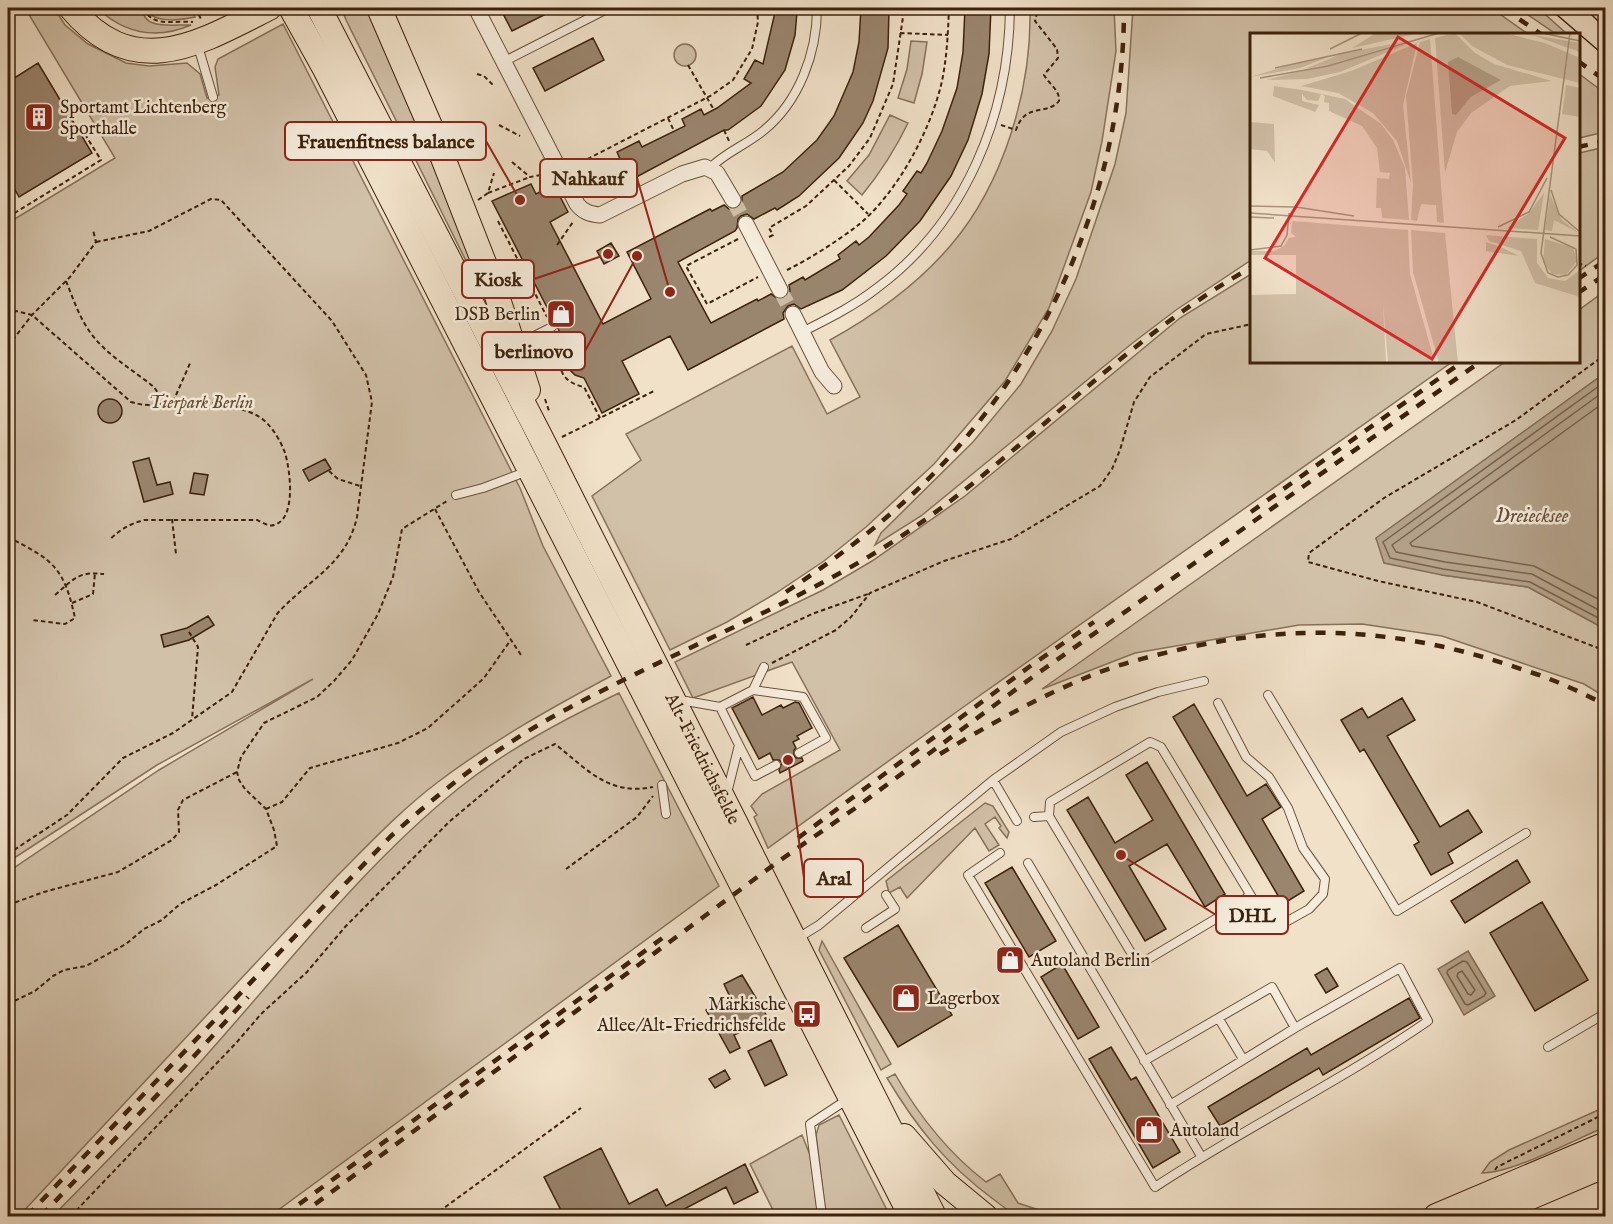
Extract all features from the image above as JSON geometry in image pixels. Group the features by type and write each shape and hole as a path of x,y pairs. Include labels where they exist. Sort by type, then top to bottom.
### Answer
{"main road":[{"path":"71,8 95,32 118,45 151,51 169,51 201,33 269,8"},
{"name":"Alt-Friedrichsfelde","path":"291,8 325,69 630,667 681,775 911,1216"},
{"name":"Alt-Friedrichsfelde","path":"319,8 470,300 550,437 672,698 934,1216"},
{"path":"380,8 434,135 550,437"},
{"path":"877,1104 945,1183 985,1216"},
{"path":"1436,1216 1605,1143"},
{"path":"1486,1216 1605,1165"}],"street":[{"path":"476,8 581,210 600,215 682,174 705,167 717,173 733,201"},
{"path":"746,224 777,283"},
{"path":"793,314 822,372 834,386"}],"lane":[{"path":"503,62 609,8"},
{"path":"710,168 721,158 763,131 791,101 808,63 815,39 817,8"},
{"path":"802,332 862,298 900,270 935,232 952,207 981,154 1001,95 1007,66 1010,8"},
{"path":"201,33 213,97"},
{"path":"514,346 552,327"},
{"path":"456,495 483,488 529,470"},
{"path":"753,690 764,667"},
{"path":"794,940 819,925 993,780 1047,741 1083,720 1158,692 1204,681"},
{"path":"672,698 720,707 753,690 803,697 826,738 799,753"},
{"path":"1268,695 1397,911 1526,833"},
{"path":"1218,703 1246,757 1269,777 1288,808 1303,848 1324,879 1323,894 1310,909 1284,923 1274,922 1262,914 1161,747 1150,742 1050,802 1049,816 1136,961 1145,961 1165,950 1244,902 1248,894"},
{"path":"720,707 755,776 776,765"},
{"path":"725,802 739,745"},
{"path":"993,780 1017,821"},
{"path":"662,785 666,814"},
{"path":"1034,817 1049,816"},
{"path":"1000,853 968,875 1155,1186 1201,1156 1363,1064 1428,1021 1400,968 1295,1028 1170,1105"},
{"path":"1028,863 1201,1156"},
{"path":"866,928 895,909 886,895"},
{"path":"1144,1061 1272,987 1295,1028"},
{"path":"1548,1047 1605,1013"},
{"path":"1219,1019 1243,1059"},
{"path":"822,1216 810,1124 850,1098"}],"path":[{"path":"146,8 148,17 154,21 193,22 201,33"},
{"path":"195,8 201,33"},
{"path":"561,173 706,98 733,80 752,49 758,22 757,8"},
{"path":"902,8 903,17 893,84 870,138 849,166 806,206 769,228 773,236 748,248 742,237 686,266 707,304 762,275 765,281 777,283 858,225 887,194 914,155 928,124 942,83 949,8"},
{"path":"993,122 1016,130 1023,117 1032,111 1056,105 1059,101 1057,90 1047,82 1044,75 1058,58 1058,49 1035,21 1038,8"},
{"path":"900,33 948,35"},
{"path":"688,65 714,110"},
{"path":"477,74 484,76 494,86"},
{"path":"668,118 674,130"},
{"path":"499,124 520,136"},
{"path":"8,217 101,160 86,136"},
{"path":"512,162 530,177"},
{"path":"488,193 494,173"},
{"path":"471,205 488,193 541,175"},
{"path":"834,180 868,214"},
{"path":"8,346 32,315 66,281 96,242 149,231 211,199 221,200 332,321 366,375 372,402 354,532 340,556 277,614 232,692 173,733 123,758 67,815 8,854"},
{"path":"557,245 581,210"},
{"path":"93,230 96,242"},
{"path":"505,271 521,263"},
{"path":"1580,264 1586,266"},
{"path":"66,281 80,316 90,333 102,346 154,387 158,393 158,404"},
{"path":"8,317 16,311 32,315 131,402 147,406 189,401 245,410 261,418 276,434 285,454 291,491 287,512 281,521 274,525 267,525 257,520 144,520 120,529 109,540"},
{"path":"746,645 812,614 870,593 944,561 1011,539 1100,486 1112,469 1120,450 1134,402 1150,377 1206,334 1250,324"},
{"path":"1605,354 1516,420 1384,498 1309,553 1308,562 1378,581 1476,602 1605,651"},
{"path":"173,402 191,361"},
{"path":"550,437 654,391"},
{"path":"329,471 338,479 360,486"},
{"path":"8,1004 35,991 64,970 86,966 126,944 144,929 162,920 180,903 216,885 277,846 266,809 239,780 237,772 241,758 264,723 317,697 352,660 378,614 389,586 402,529 456,495"},
{"path":"435,509 478,592 520,655"},
{"path":"172,519 176,554"},
{"path":"8,537 53,564 67,585 75,618 65,624 32,620"},
{"path":"55,595 87,572 104,574"},
{"path":"72,603 93,594 95,573"},
{"path":"764,667 836,630 851,617 870,593"},
{"path":"189,632 198,646 192,721"},
{"path":"266,809 282,802 310,768 398,743 428,728 484,678 510,641"},
{"path":"71,1216 261,1014 307,972 345,927 448,822 524,759 555,744 591,773 616,787 637,790 662,785"},
{"path":"8,905 44,892 118,872 172,840 178,832 178,810 183,800 237,772"},
{"path":"566,869 637,817 642,810"},
{"path":"433,1216 581,1108"},
{"path":"1494,1173 1497,1167 1605,1113"}],"green space":[{"name":"Tierpark Berlin","path":"25,8 54,8 65,25 88,44 126,63 149,66 187,63 200,74 207,98 219,95 215,67 218,59 283,24 520,488 543,546 611,676 501,739 458,767 412,803 337,876 19,1216 8,1216 8,872 159,770 313,679 157,765 8,862 8,223 115,158"},
{"path":"97,8 143,8 144,15 154,23 191,25 165,32 141,32 119,24"},
{"path":"150,8 190,8 195,17 178,20 158,18 149,13"},
{"path":"341,8 370,8 486,291 482,293"},
{"path":"1030,8 1114,8 1116,51 1102,141 1091,192 1049,308 1005,381 934,464 866,527 824,561 776,593 727,622 670,650 592,496 641,460 626,434 792,346 827,414 860,397 830,340 863,320 910,286 951,245 970,220 1000,164 1020,102 1026,70"},
{"path":"1133,8 1491,8 1527,33 1250,33 1250,261 1176,310 921,516 875,545 881,533 973,442 1021,384 1052,331 1076,279 1115,164 1126,113"},
{"path":"1518,8 1538,8 1566,33 1555,33"},
{"path":"911,41 927,42 914,103 898,98 907,69"},
{"path":"685,44 693,47 696,55 693,63 685,66 677,63 674,55 677,47"},
{"path":"1580,74 1606,94 1605,132 1580,138"},
{"path":"890,115 908,123 887,160 862,195 847,181 869,155"},
{"path":"1605,147 1605,252 1580,270 1580,153"},
{"path":"1250,275 1250,363 1451,363 768,848 754,817 757,815 751,806 762,794 840,750 792,662 693,698 675,662 823,590 872,561 965,496 1180,318"},
{"path":"1605,291 1605,373 1376,539 1442,575 1528,587 1605,629 1605,697 1584,684 1442,636 1362,624 1299,625 1135,653 1042,689 1504,363 1580,363 1580,309"},
{"path":"619,693 719,886 270,1216 53,1216 185,1079 350,891 421,821 459,788 497,760"},
{"path":"985,803 993,806 1009,832 1007,838 999,828 1001,826 995,817 985,824 999,845 989,851 975,828 907,898 900,887 889,893 886,881"},
{"path":"822,941 891,1064 881,1070 819,950"},
{"path":"895,1074 914,1104 946,1146 972,1170 986,1182 1000,1174 1018,1203 1057,1216 1033,1218 1017,1215 976,1186 947,1159 921,1129 887,1078"},
{"path":"1605,1107 1605,1127 1510,1168 1482,1173 1490,1162 1509,1150"},
{"path":"839,1115 890,1216 826,1216 816,1135 819,1125"},
{"path":"802,1135 810,1155 818,1216 776,1216 750,1164"}],"water":[{"name":"Dreiecksee","path":"1605,373 1605,629 1528,587 1442,575 1384,563 1376,538"},
{"path":"1468,951 1495,996 1464,1015 1438,969"}],"building":[{"path":"500,8 558,8 512,31"},
{"path":"776,8 794,8 794,12 797,12 795,35 785,70 761,106 728,130 724,130 601,196 589,175 620,159 617,152 639,141 642,147 685,126 682,119 701,109 704,115 751,83 744,79 755,60 763,64"},
{"path":"861,8 889,8 888,48 873,101 863,123 839,158 799,196 777,210 775,208 754,219 747,214 741,216 735,231 678,262 711,323 771,294 779,300 785,298 790,291 789,285 803,277 805,280 840,259 838,255 856,241 859,245 869,237 899,205 907,194 903,191 917,171 921,173 927,163 942,131 957,88 963,52 965,8 991,8 989,54 982,94 968,140 951,176 920,221 886,256 842,290 801,309 794,304 788,306 783,313 784,319 688,370 670,336 622,361 639,394 602,413 584,378 575,375 568,368 564,357 567,346 492,201 531,184 536,194 554,185 568,212 550,222 603,324 651,299 627,252 710,209 712,211 724,205 729,209 737,209 742,204 742,196 783,172 817,140 834,116 853,72 859,42"},
{"path":"593,38 604,60 545,91 533,68"},
{"name":"Sportamt Lichtenberg Sporthalle","path":"38,63 92,153 19,197 8,177 8,82"},
{"path":"611,243 619,256 604,264 597,251"},
{"path":"110,399 119,402 122,411 119,420 110,423 101,420 98,411 101,402"},
{"path":"149,458 157,485 170,482 173,494 144,502 133,462"},
{"path":"325,459 331,469 309,481 303,470"},
{"path":"194,473 208,475 204,495 190,493"},
{"path":"208,616 214,625 189,640 164,647 161,635 187,628"},
{"path":"753,697 762,715 781,705 783,708 795,702 799,703 812,728 797,736 799,739 793,742 796,748 794,755 796,758 802,758 803,761 780,773 782,763 779,760 773,760 770,753 759,759 732,708"},
{"path":"1402,698 1415,720 1387,736 1440,827 1468,810 1482,832 1448,853 1453,863 1431,875 1414,845 1419,842 1364,749 1360,752 1341,720 1362,708 1368,718"},
{"path":"1194,704 1247,796 1266,784 1281,807 1262,819 1304,891 1283,904 1173,717"},
{"path":"1147,762 1225,894 1205,907 1167,844 1129,866 1166,929 1145,941 1067,810 1088,797 1115,843 1153,820 1126,775"},
{"path":"1517,860 1530,882 1465,923 1451,901"},
{"path":"1012,867 1056,941 1029,957 985,883"},
{"path":"1542,902 1588,980 1535,1011 1490,933"},
{"path":"898,925 952,1015 898,1047 844,958"},
{"path":"1062,964 1099,1027 1078,1039 1041,977"},
{"path":"1327,968 1338,986 1326,993 1315,975"},
{"path":"742,975 770,1021 755,1030 753,1026 734,1035 740,1048 730,1053 706,1010 730,997 724,984"},
{"path":"1409,998 1420,1018 1323,1075 1319,1068 1220,1126 1208,1107 1307,1048 1311,1055"},
{"path":"771,1040 787,1075 765,1086 748,1051"},
{"name":"Autoland","path":"1111,1047 1131,1080 1136,1077 1180,1152 1153,1168 1089,1059"},
{"path":"725,1070 730,1079 715,1088 709,1079"},
{"path":"601,1148 629,1204 657,1189 666,1206 745,1164 758,1192 734,1204 726,1187 671,1216 564,1216 544,1177"}],"tunnel":[{"path":"733,200 746,224"},
{"path":"780,290 793,314"}],"tram line":[{"path":"1549,8 1578,33"},
{"path":"1585,8 1606,29"},
{"path":"1580,35 1606,57"}],"railway":[{"path":"786,592 865,535 938,469 980,421 1016,369 1048,314 1075,256 1096,196 1111,134 1121,72 1124,8"},
{"path":"1503,8 1540,33"},
{"path":"1580,62 1606,81"},
{"path":"1580,147 1606,141"},
{"path":"1580,278 1606,260"},
{"path":"27,1216 390,837 431,801 497,752 543,722 806,591 883,548 931,516 977,480 1155,331 1250,268"},
{"path":"1580,292 1606,274"},
{"path":"1251,512 1461,363"},
{"path":"299,1216 779,861 854,809 1034,676 1479,363"},
{"path":"798,838 1029,667 1094,622"},
{"path":"940,754 993,723 1097,673 1186,648 1268,635 1348,634 1388,637 1428,644 1468,653 1536,674 1606,705"},
{"path":"283,1216 668,934"},
{"path":"41,1216 248,997"}],"place":[{"name":"Sportamt Lichtenberg Sporthalle","path":"39,117"},
{"name":"Frauenfitness balance","path":"520,200"},
{"name":"Kiosk","path":"608,254"},
{"name":"berlinovo","path":"637,256"},
{"name":"Nahkauf","path":"670,292"},
{"name":"DSB Berlin","path":"561,314"},
{"name":"Aral","path":"788,760"},
{"name":"DHL","path":"1121,855"},
{"name":"Autoland Berlin","path":"1010,960"},
{"name":"Lagerbox","path":"906,998"},
{"name":"Märkische Allee/Alt-Friedrichsfelde","path":"807,1014"},
{"name":"Autoland","path":"1149,1130"}]}
